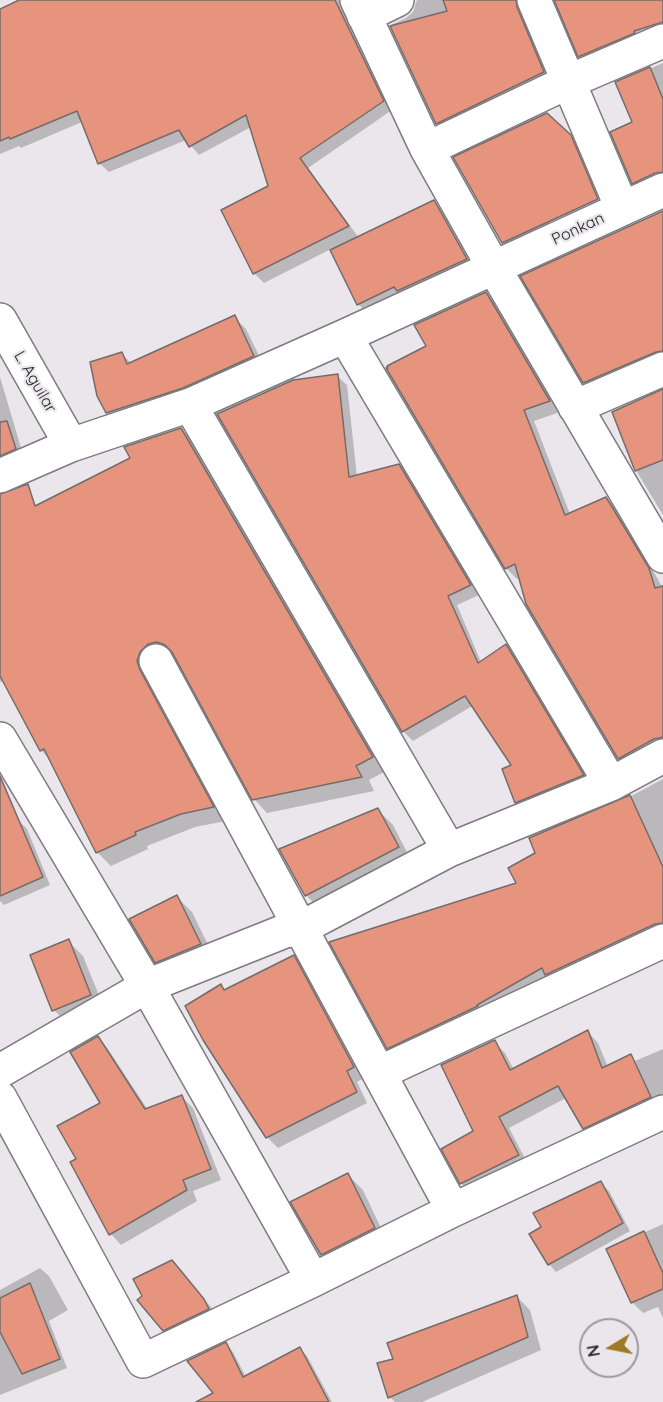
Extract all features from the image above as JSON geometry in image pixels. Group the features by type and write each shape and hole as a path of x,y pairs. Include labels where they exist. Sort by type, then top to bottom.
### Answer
{"street":[{"path":"397,0 360,8 427,149 575,407 661,550"},
{"path":"534,0 622,208"},
{"path":"427,149 570,81 663,41"},
{"name":"Ponkan","path":"0,476 71,445 190,405 663,190"},
{"name":"L. Aguilar","path":"0,320 71,445"},
{"path":"345,336 611,784"},
{"path":"575,407 663,369"},
{"path":"190,405 449,850"},
{"path":"156,661 453,1210"},
{"path":"0,739 147,986 313,1280"},
{"path":"0,1071 147,986 285,931 301,928 449,850 611,784 663,756"},
{"path":"379,1073 663,941"},
{"path":"0,1098 143,1361 453,1210 663,1112"}],"building":[{"path":"19,0 335,0 384,101 300,158 349,226 253,274 221,210 268,186 246,115 189,147 179,130 98,164 77,111 0,141 0,9"},
{"path":"443,0 516,0 544,72 436,124 390,26 447,11"},
{"path":"554,0 663,0 663,22 634,31 635,33 578,57"},
{"path":"650,67 663,99 663,172 655,173 632,184 610,132 632,122 615,82"},
{"path":"547,113 571,135 598,199 502,243 453,157"},
{"path":"434,200 467,259 397,291 394,287 357,305 330,250"},
{"path":"663,211 663,351 583,383 520,276"},
{"path":"486,292 550,401 524,410 565,515 606,497 649,568 655,588 663,586 663,737 654,739 618,759 526,604 515,564 505,569 386,368 426,346 414,325"},
{"path":"235,315 254,356 183,388 106,413 97,396 90,362 122,352 127,364"},
{"path":"338,374 349,477 399,464 471,585 448,596 478,663 506,644 584,775 515,803 502,769 511,765 465,696 402,732 217,414 293,380"},
{"path":"663,389 663,460 635,471 612,412"},
{"path":"7,421 16,449 0,456 0,422"},
{"path":"181,428 373,757 356,766 362,777 252,800 172,652 165,645 157,642 148,644 140,652 137,661 140,670 214,807 181,814 135,832 136,835 96,853 44,749 40,751 0,676 0,494 28,484 35,506 130,458 124,447"},
{"path":"0,776 43,877 0,896"},
{"path":"630,795 663,867 663,923 655,924 545,975 542,968 478,1006 387,1049 329,942 516,883 508,868 535,853 529,838"},
{"path":"378,808 399,847 305,896 279,849"},
{"path":"177,895 201,944 155,963 129,919"},
{"path":"69,939 91,995 52,1011 30,955"},
{"path":"294,955 354,1067 347,1071 357,1092 266,1138 203,1040 185,1006 221,984 224,990"},
{"path":"588,1030 602,1068 631,1054 651,1097 583,1129 558,1086 499,1117 519,1155 460,1184 441,1149 473,1131 441,1065 495,1040 510,1070"},
{"path":"98,1036 145,1109 182,1095 211,1169 183,1180 187,1190 109,1235 70,1162 76,1159 57,1126 100,1103 70,1052"},
{"path":"348,1173 375,1228 321,1255 290,1202"},
{"path":"601,1181 623,1223 548,1265 529,1234 541,1227 533,1213"},
{"path":"644,1231 663,1273 663,1289 631,1303 606,1249"},
{"path":"172,1260 204,1299 209,1309 163,1331 137,1300 142,1296 133,1279"},
{"path":"30,1283 60,1359 22,1374 0,1332 0,1298"},
{"path":"517,1295 528,1337 388,1398 377,1363 393,1359 387,1343"},
{"path":"226,1342 243,1377 300,1347 329,1402 196,1402 213,1393 187,1361"}]}
